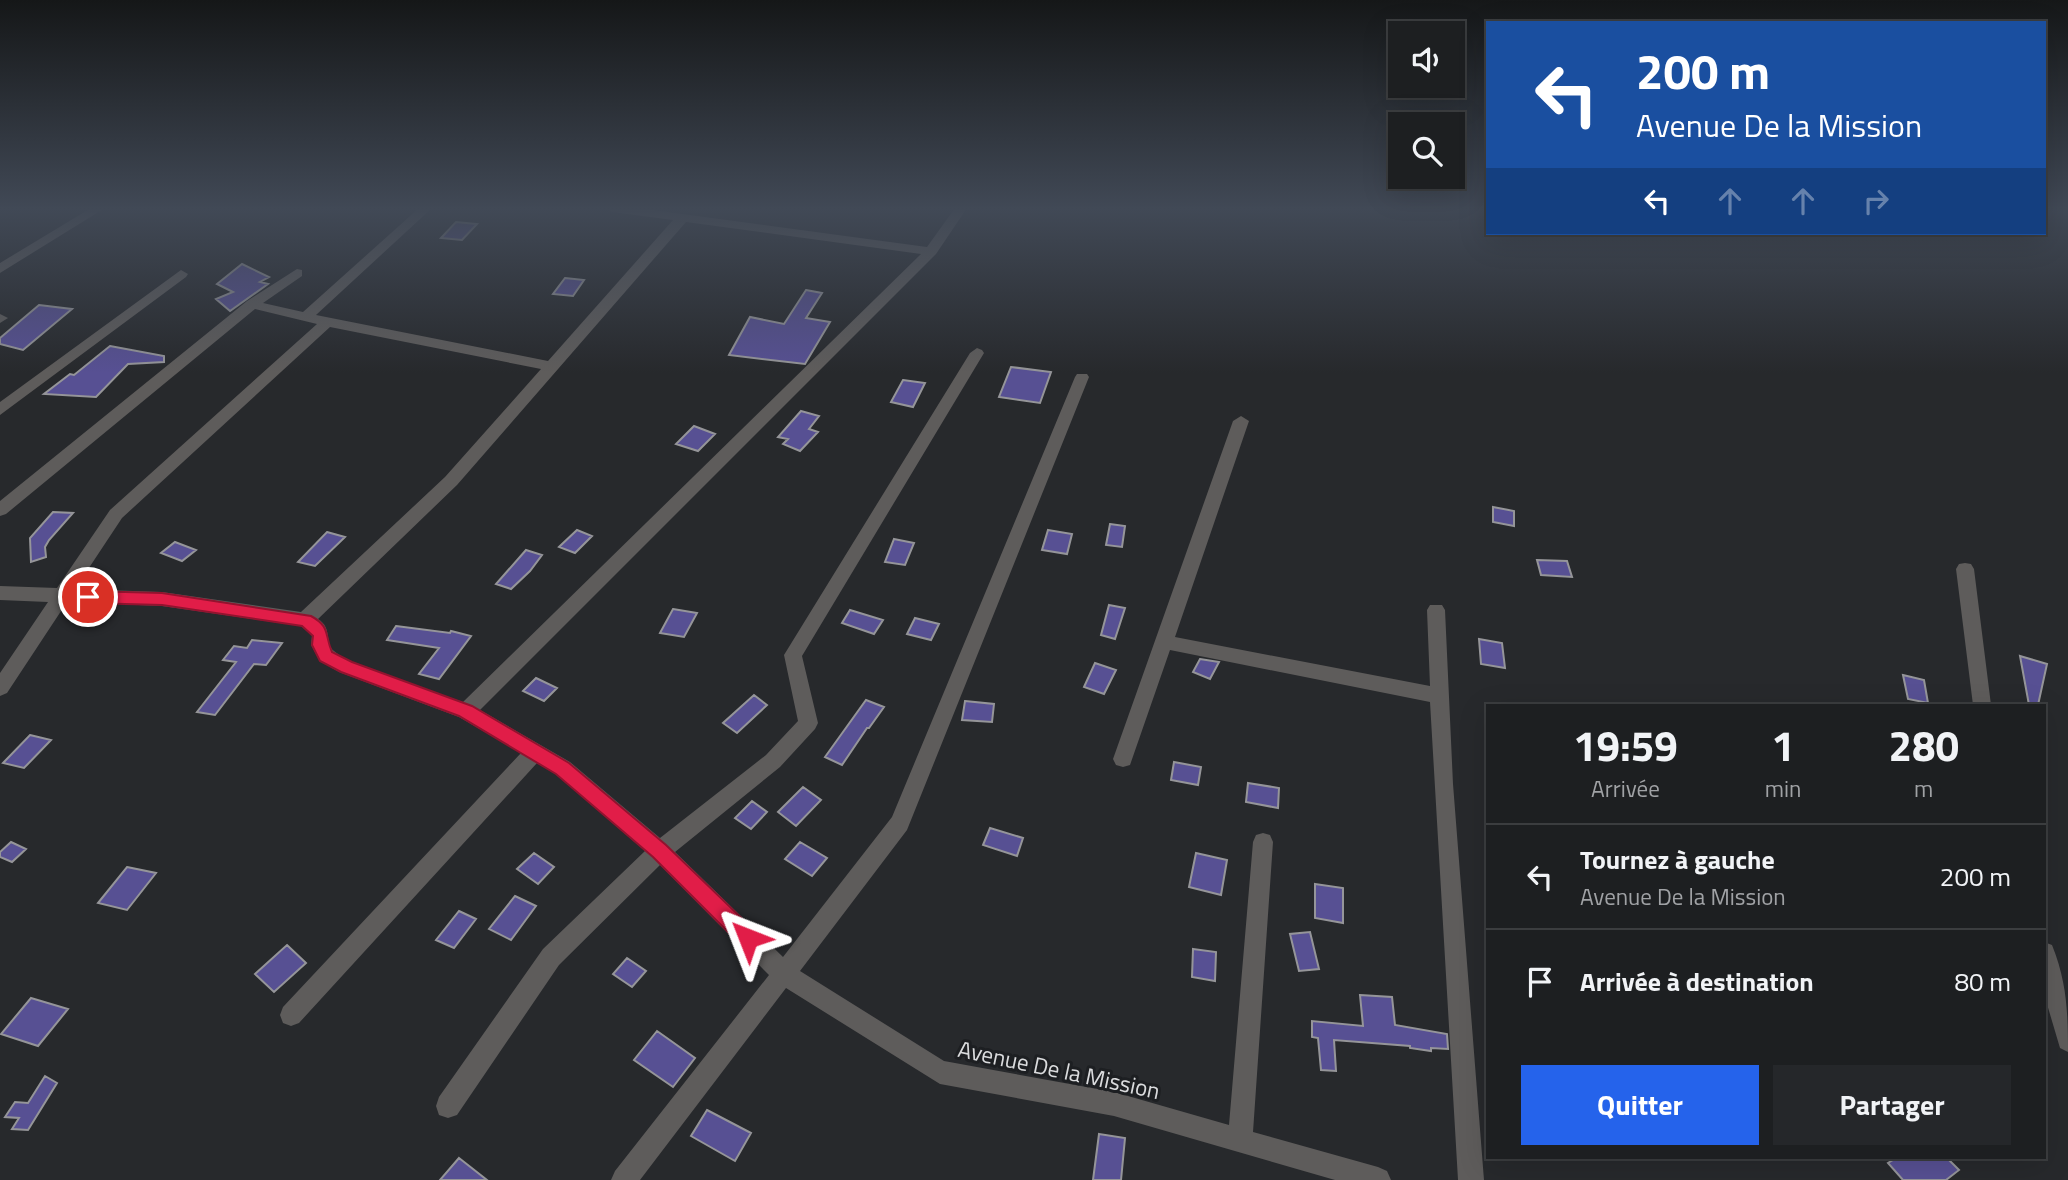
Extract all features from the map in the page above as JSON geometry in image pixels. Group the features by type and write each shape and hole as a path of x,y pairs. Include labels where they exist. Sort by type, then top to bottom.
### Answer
{"street":[{"path":"306,317 365,263"},
{"path":"0,593 162,599 305,620 451,481 643,263"},
{"path":"466,711 919,263"},
{"path":"0,510 252,304 297,273"},
{"path":"0,410 181,274"},
{"path":"252,304 327,322 552,367"},
{"path":"0,688 64,596 116,514 327,322"},
{"path":"448,1106 551,957 660,851 773,761 808,723 793,655 978,353"},
{"path":"624,1180 900,823 1082,377"},
{"path":"1123,759 1241,421"},
{"path":"1965,569 1982,704"},
{"path":"1436,610 1443,784 1471,1180"},
{"name":"Avenue De la Mission","path":"305,620 316,626 321,635 320,645 326,656 346,667 466,711 563,768 660,851 783,973 940,1072 1114,1104 1378,1180"},
{"path":"1164,642 1439,696"},
{"path":"291,1014 535,752"},
{"path":"1240,1140 1263,842"},
{"path":"2046,960 2068,1040"}],"building":[{"path":"242,264 269,277 260,282 268,284 230,311 216,299 233,292 217,284"},
{"path":"565,278 584,280 573,296 553,294"},
{"path":"806,290 822,293 806,318 830,322 805,364 729,355 750,317 784,324"},
{"path":"39,305 72,309 23,350 0,344 0,338"},
{"path":"110,346 164,356 164,362 128,364 96,397 44,394 70,374 74,375"},
{"path":"1011,367 1051,372 1040,403 999,397"},
{"path":"903,380 925,383 913,407 891,402"},
{"path":"801,411 819,416 809,429 818,432 800,451 783,444 788,439 778,437"},
{"path":"694,426 715,434 698,451 676,444"},
{"path":"1493,507 1514,511 1514,526 1493,522"},
{"path":"53,512 73,513 49,540 45,547 46,557 31,562 30,538"},
{"path":"1110,524 1125,526 1122,547 1106,545"},
{"path":"577,530 592,536 575,553 559,547"},
{"path":"1048,530 1072,534 1067,554 1042,550"},
{"path":"327,532 345,537 315,566 298,562"},
{"path":"894,539 914,543 905,565 885,562"},
{"path":"175,542 196,550 182,561 161,553"},
{"path":"526,550 542,555 530,571 511,589 496,584"},
{"path":"1537,560 1567,561 1572,577 1541,575"},
{"path":"1109,605 1125,608 1115,639 1101,635"},
{"path":"673,609 697,613 684,637 660,633"},
{"path":"850,610 883,620 874,634 842,623"},
{"path":"915,618 939,624 931,640 907,634"},
{"path":"396,626 451,631 471,636 439,679 419,674 439,648 387,640"},
{"path":"1479,639 1502,643 1505,668 1481,664"},
{"path":"252,640 282,643 266,665 254,664 215,715 197,712 236,662 223,660 234,646 247,648"},
{"path":"2020,656 2047,664 2038,704 2029,704"},
{"path":"1200,659 1219,662 1210,679 1193,672"},
{"path":"1095,663 1116,670 1104,694 1084,687"},
{"path":"1903,675 1924,680 1928,703 1908,699"},
{"path":"536,678 557,688 544,701 523,691"},
{"path":"754,695 767,705 737,733 723,723"},
{"path":"866,700 884,707 842,765 825,757"},
{"path":"965,701 994,704 992,722 962,720"},
{"path":"30,735 51,740 24,768 3,763"},
{"path":"1174,762 1201,767 1198,785 1171,780"},
{"path":"1248,783 1279,788 1278,808 1246,802"},
{"path":"803,787 821,800 796,826 778,812"},
{"path":"752,801 767,812 751,829 735,818"},
{"path":"990,828 1023,838 1017,856 983,845"},
{"path":"11,842 26,849 12,862 0,857 0,852"},
{"path":"800,842 827,858 812,876 785,859"},
{"path":"534,853 554,867 538,884 517,869"},
{"path":"1196,853 1227,860 1221,895 1189,887"},
{"path":"127,867 156,873 127,910 98,903"},
{"path":"1315,884 1343,888 1343,923 1315,918"},
{"path":"515,896 536,906 511,940 489,929"},
{"path":"459,911 476,919 454,948 436,940"},
{"path":"1310,932 1319,969 1299,971 1290,934"},
{"path":"287,945 306,963 274,992 255,974"},
{"path":"1193,949 1216,952 1215,981 1192,977"},
{"path":"627,958 646,971 632,987 613,974"},
{"path":"1360,995 1392,997 1395,1025 1447,1034 1448,1049 1431,1048 1431,1051 1410,1046 1334,1040 1336,1071 1321,1070 1318,1038 1312,1037 1312,1021 1363,1026"},
{"path":"31,998 68,1009 38,1046 1,1034"},
{"path":"657,1031 695,1058 673,1087 634,1060"},
{"path":"45,1076 57,1083 28,1130 12,1129 19,1118 5,1117 15,1102 28,1103"},
{"path":"707,1110 751,1133 735,1161 691,1136"},
{"path":"1099,1134 1125,1138 1121,1180 1093,1180"},
{"path":"459,1158 487,1180 440,1180"},
{"path":"1895,1159 1948,1159 1959,1170 1946,1180 1903,1180 1888,1163"}],"route":[{"path":"88,597 162,599 305,620 316,626 321,635 320,645 326,656 346,667 466,711 563,768 660,851 748,938"}]}
